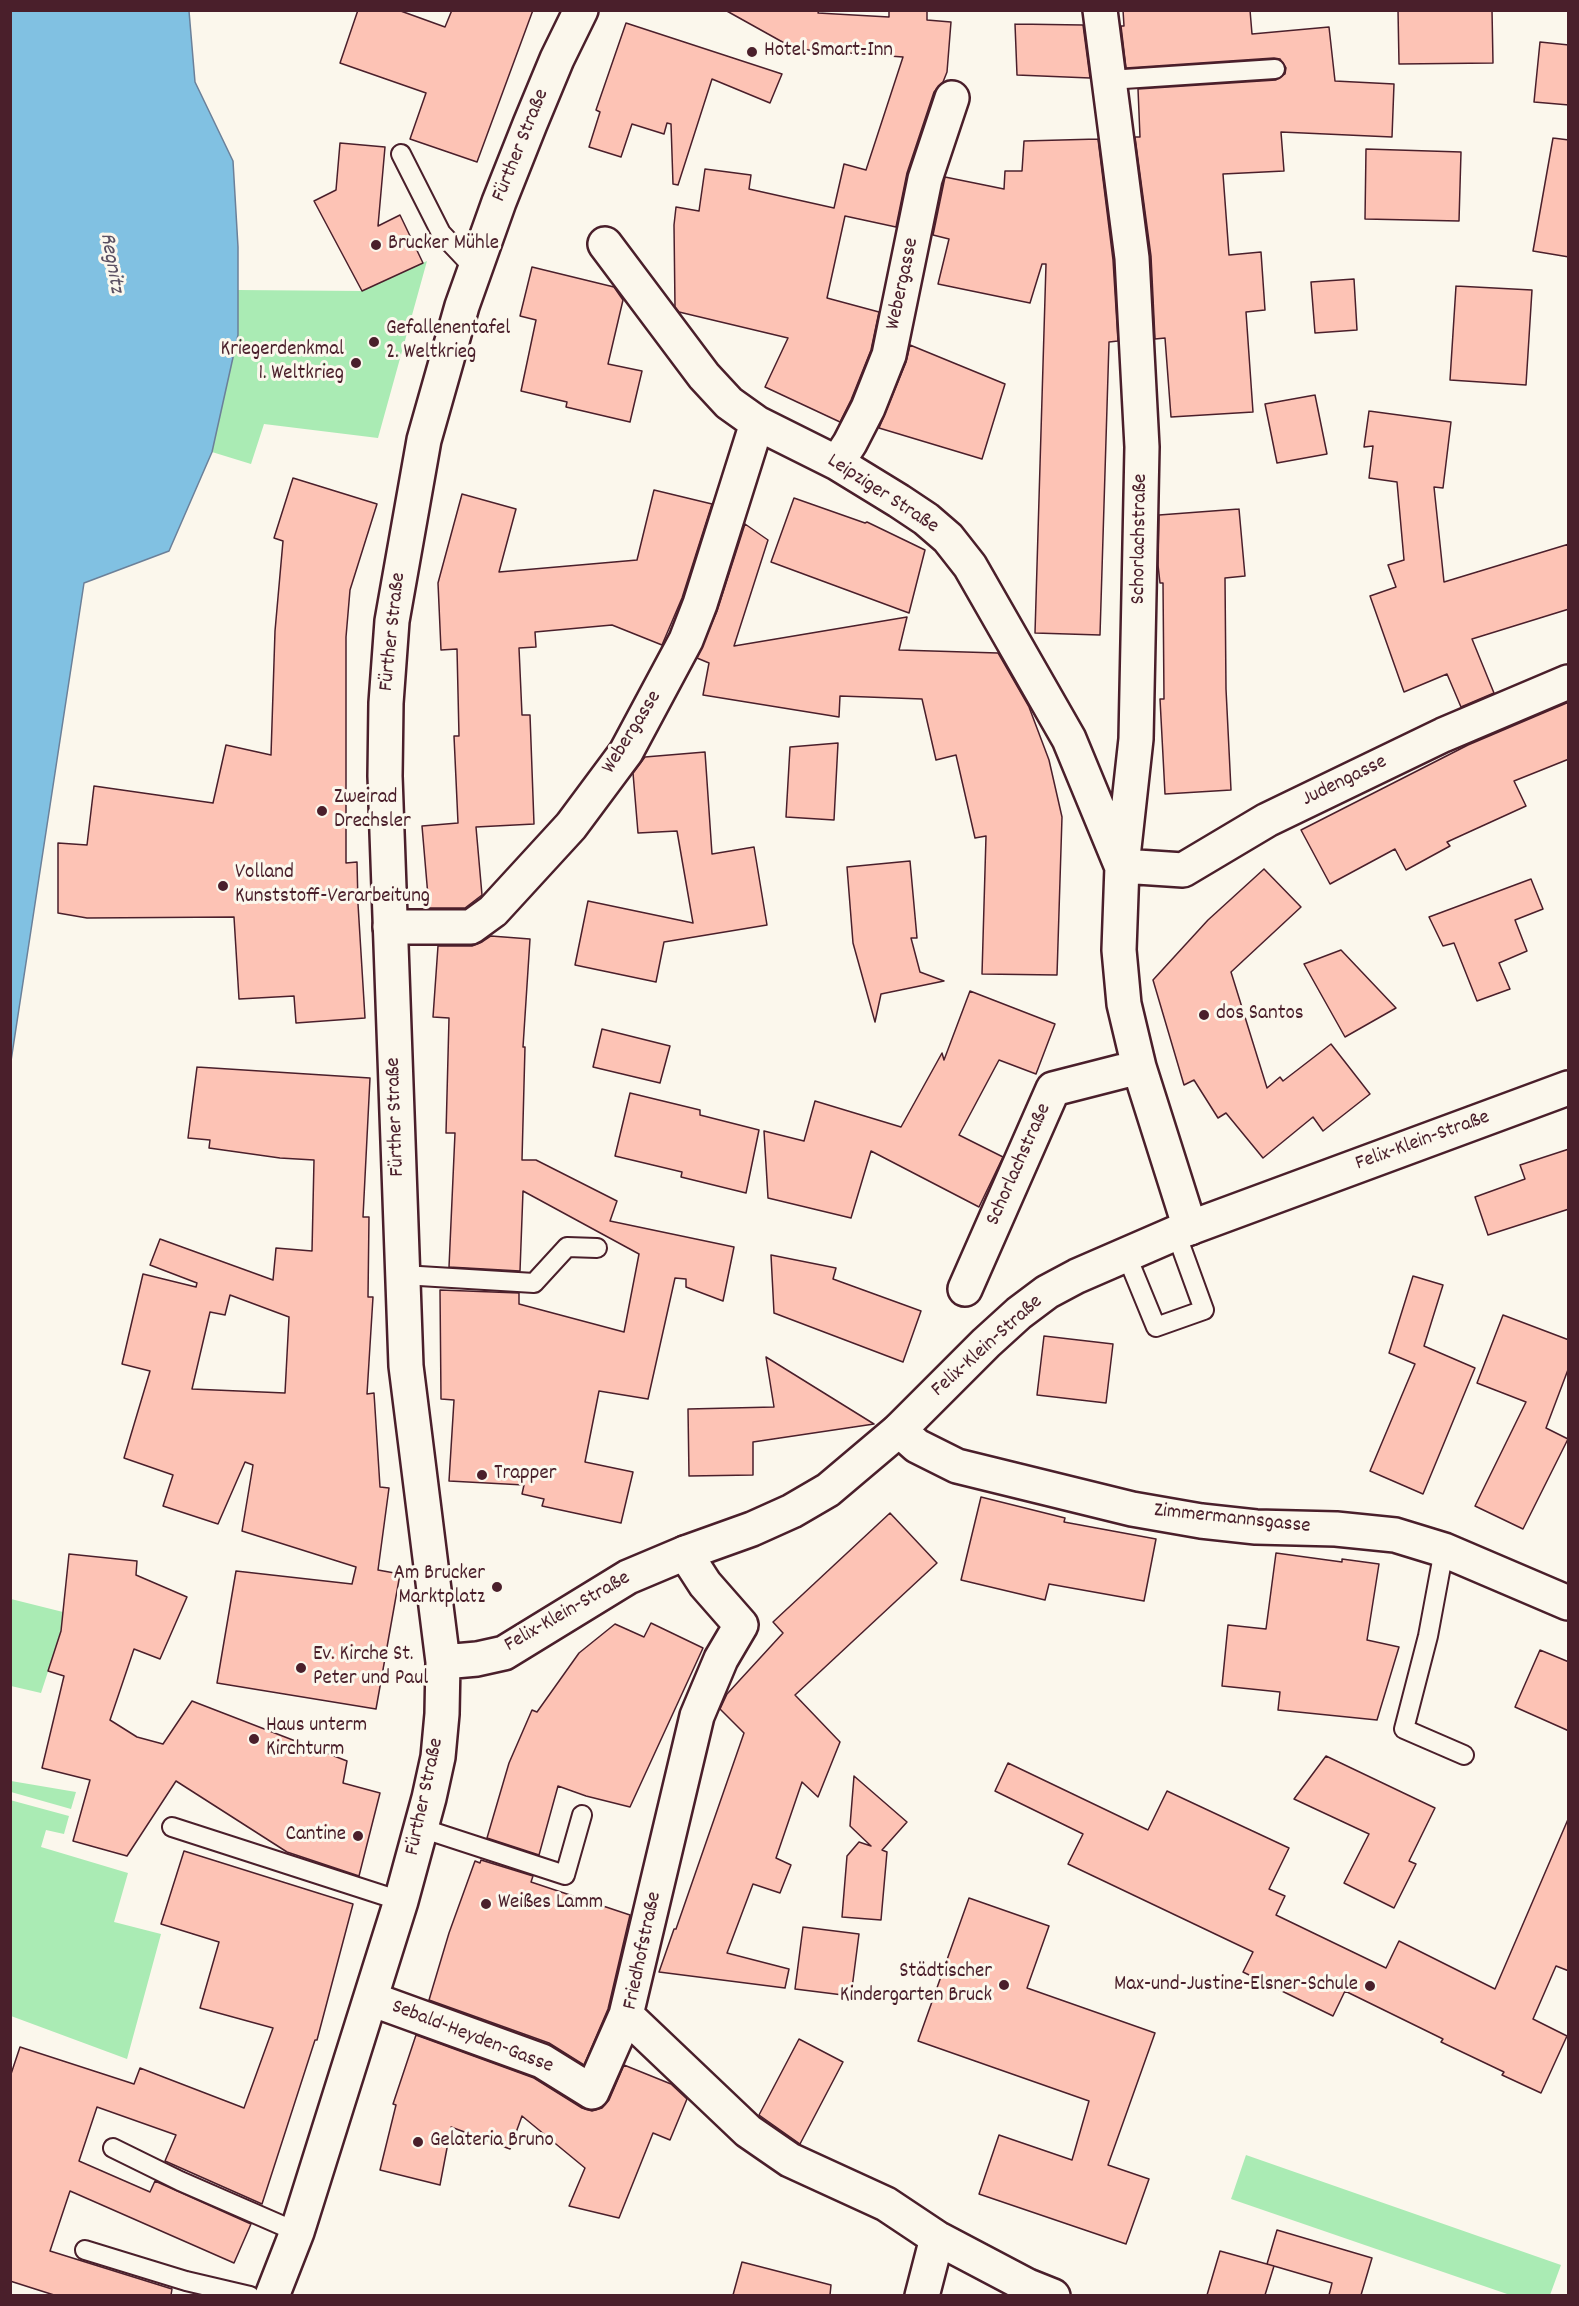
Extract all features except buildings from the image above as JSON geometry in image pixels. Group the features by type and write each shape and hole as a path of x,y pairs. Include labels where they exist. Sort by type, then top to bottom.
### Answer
{"street":[{"name":"Fürther Straße","path":"272,2295 297,2232 401,1900 422,1828 438,1757 442,1714 443,1662 406,1366 385,776 386,703 392,621 424,440 462,306 530,124 580,10"},
{"name":"Schorlachstraße","path":"1100,10 1132,258 1142,447 1136,739 1122,866 1119,950 1124,1004 1183,1231"},
{"name":"Webergasse","path":"837,463 850,444 868,408 889,355 926,179 952,98"},
{"name":"Leipziger Straße","path":"605,244 704,375 729,403 757,423 837,463 926,519 948,538 970,566 1069,739 1122,866"},
{"name":"Webergasse","path":"390,927 471,927 494,911 571,826 626,752 686,640 704,593 757,423"},
{"name":"Judengasse","path":"1122,866 1183,870 1267,820 1443,735 1569,682"},
{"name":"Schorlachstraße","path":"965,1289 1053,1089 1139,1067"},
{"name":"Felix-Klein-Straße","path":"443,1662 477,1659 504,1653 628,1577 685,1553 752,1529 792,1511 828,1490 899,1430 1019,1313 1057,1287 1126,1254 1183,1231 1569,1088"},
{"name":"Zimmermannsgasse","path":"899,1430 916,1446 957,1466 1132,1509 1201,1521 1256,1527 1336,1529 1395,1535 1444,1550 1569,1603"},
{"name":"Friedhofstraße","path":"685,1553 705,1584 741,1625 721,1659 697,1716 626,2015 748,2131 790,2160 886,2204 937,2238 1028,2286 1053,2295"},
{"name":"Sebald-Heyden-Gasse","path":"371,1999 542,2061 592,2092 626,2015"},
{"path":"922,2295 937,2238"}],"lane":[{"path":"1109,80 1275,69"},
{"path":"401,154 441,233 475,268"},
{"path":"1126,1254 1156,1327 1204,1310 1183,1231"},
{"path":"403,1275 534,1283 567,1246 597,1248"},
{"path":"1444,1550 1428,1636 1404,1729 1464,1755"},
{"path":"422,1828 565,1875 582,1815"},
{"path":"172,1827 401,1900"},
{"path":"113,2148 180,2181 297,2232"},
{"path":"86,2250 186,2281 250,2295"}],"green space":[{"path":"427,261 378,438 264,424 251,464 212,452 238,335 238,290 362,291"},
{"path":"11,1599 63,1612 127,1634 63,1626 41,1693 11,1686"},
{"path":"11,1781 76,1792 71,1809 11,1792"},
{"path":"10,1800 69,1816 64,1834 46,1830 41,1847 128,1873 114,1922 161,1934 127,2059 11,2016"},
{"path":"1246,2155 1561,2265 1550,2295 1510,2295 1231,2199"}],"water":[{"name":"Regnitz","path":"11,10 189,11 195,82 233,161 238,247 238,335 212,452 169,551 84,583 11,1061"}],"place":[{"name":"Hotel Smart-Inn","path":"752,52"},
{"name":"Brucker Mühle","path":"376,245"},
{"name":"Gefallenentafel 2. Weltkrieg","path":"374,342"},
{"name":"Kriegerdenkmal 1. Weltkrieg","path":"356,363"},
{"name":"Zweirad Drechsler","path":"322,811"},
{"name":"Volland Kunststoff-Verarbeitung","path":"223,886"},
{"name":"dos Santos","path":"1204,1015"},
{"name":"Trapper","path":"482,1475"},
{"name":"Am Brucker Marktplatz","path":"497,1587"},
{"name":"Ev. Kirche St. Peter und Paul","path":"301,1668"},
{"name":"Haus unterm Kirchturm","path":"254,1739"},
{"name":"Cantine","path":"358,1836"},
{"name":"Weißes Lamm","path":"486,1904"},
{"name":"Städtischer Kindergarten Bruck","path":"1004,1985"},
{"name":"Max-und-Justine-Elsner-Schule","path":"1370,1986"},
{"name":"Gelateria Bruno","path":"418,2142"}]}
